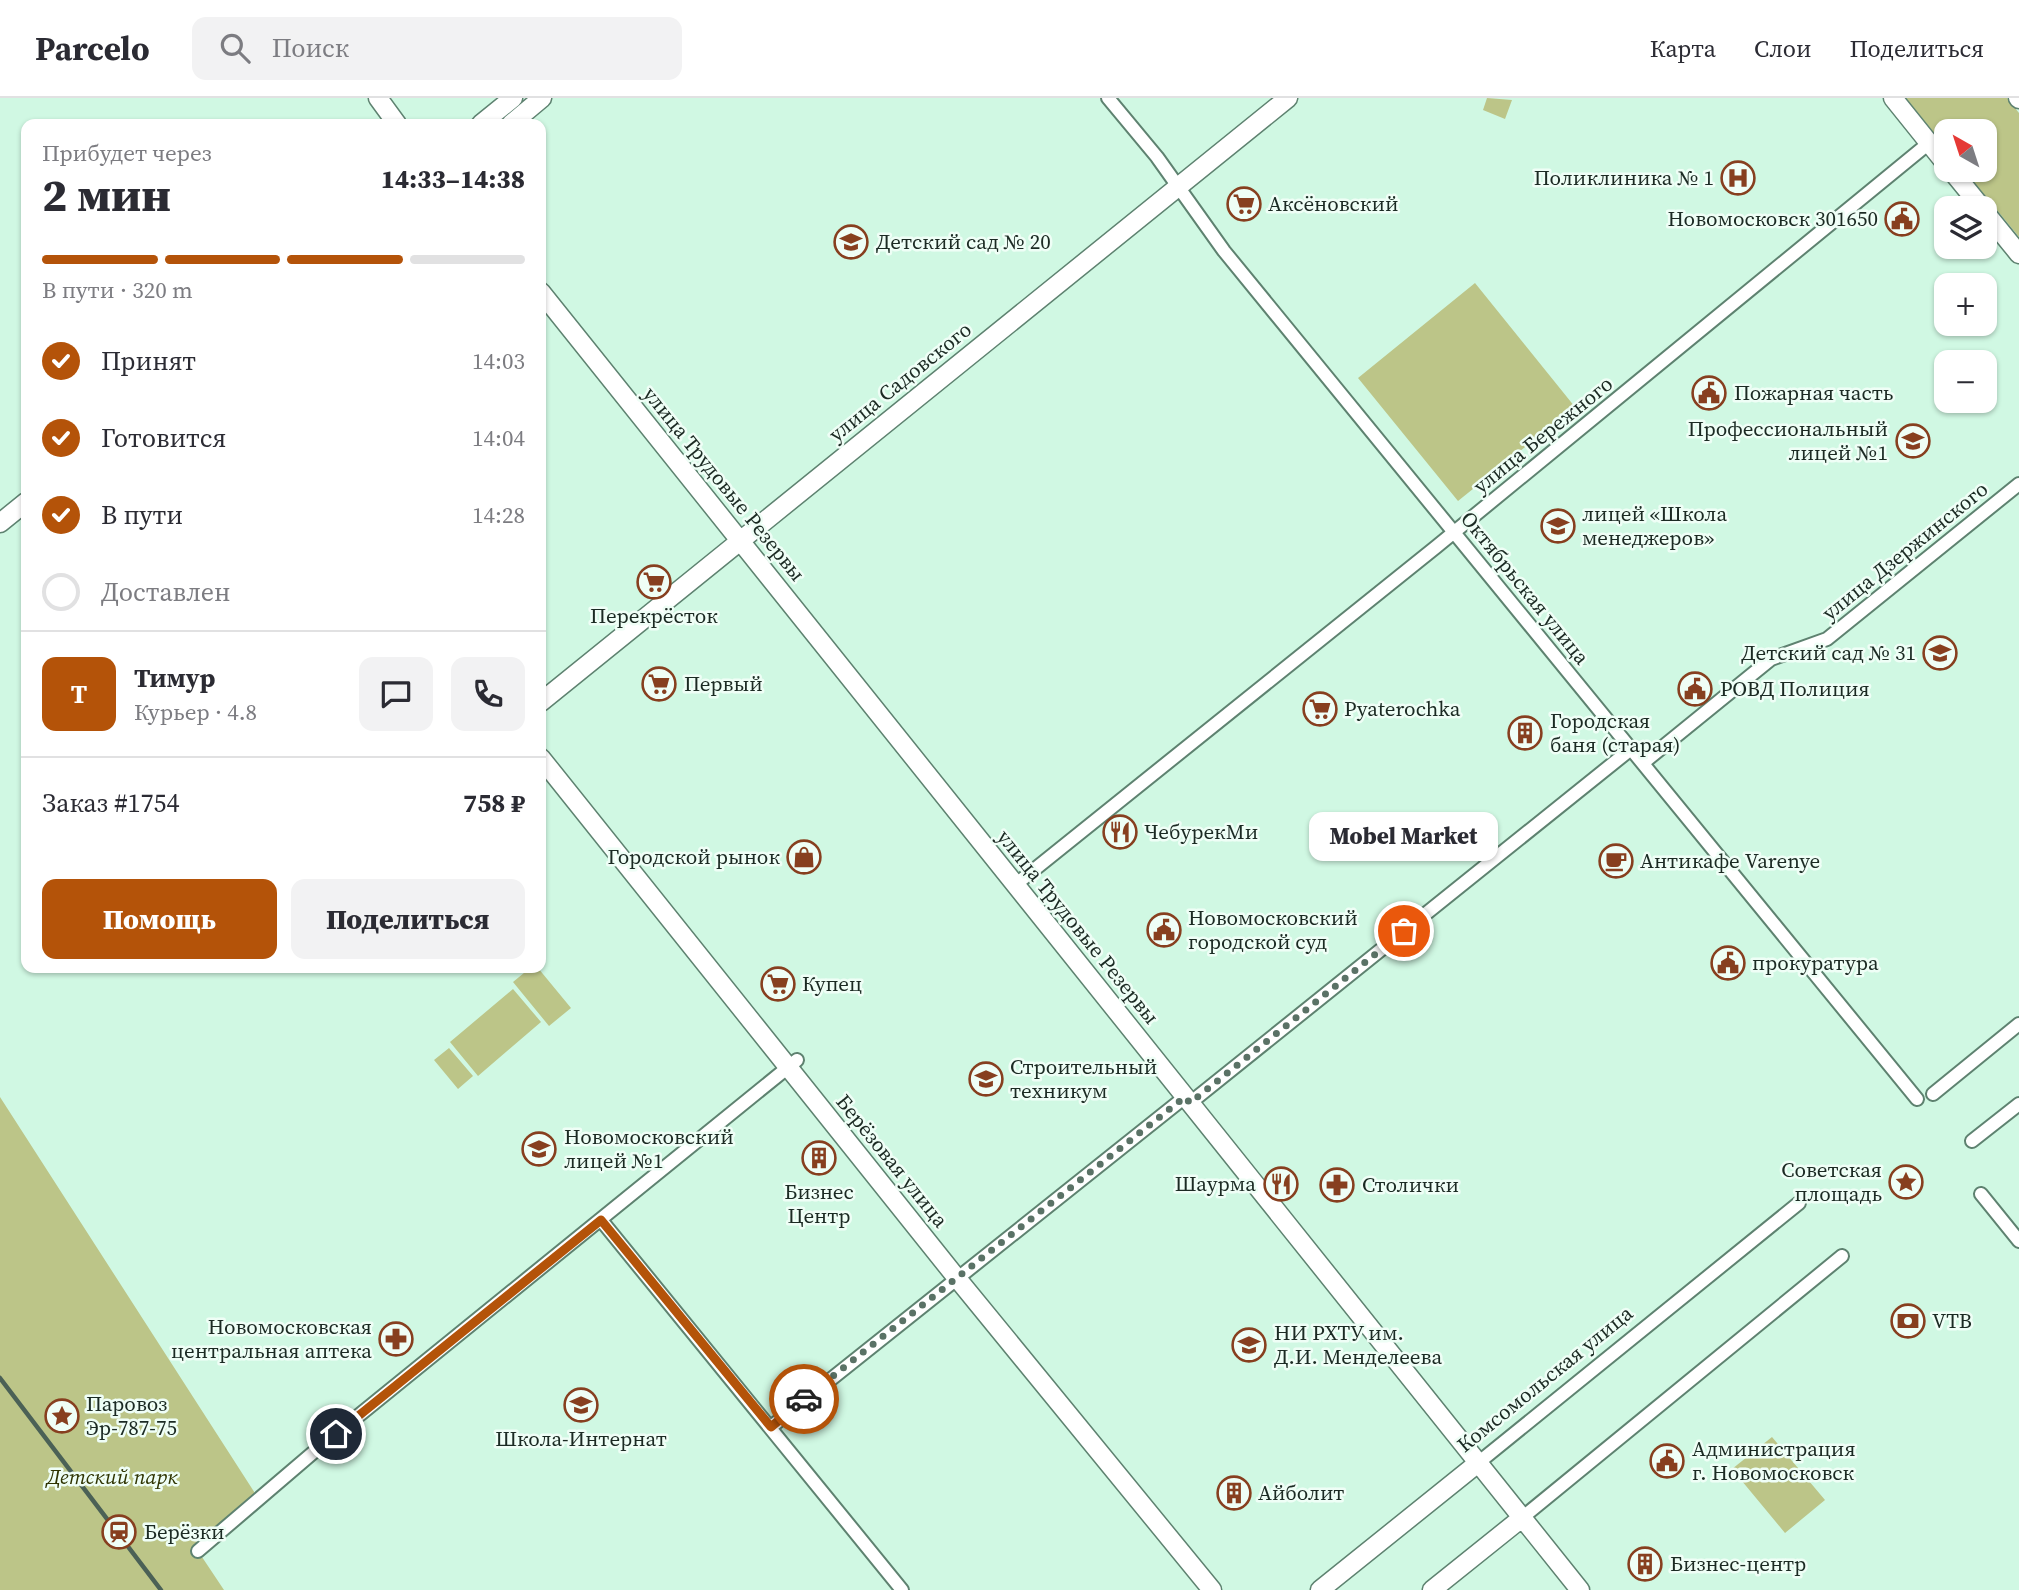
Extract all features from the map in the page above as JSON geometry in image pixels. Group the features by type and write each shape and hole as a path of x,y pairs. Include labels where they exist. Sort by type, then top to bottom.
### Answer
{"street":[{"path":"378,98 393,119"},
{"path":"487,119 513,98"},
{"path":"517,119 542,98"},
{"name":"Октябрьская улица","path":"1108,98 1157,157 1224,251 1916,1099"},
{"name":"улица Садовского","path":"546,698 1288,98"},
{"path":"1893,98 1934,149"},
{"name":"улица Бережного","path":"1015,885 1454,532 1929,143"},
{"path":"1961,182 1972,196"},
{"path":"1997,227 2019,254"},
{"name":"улица Трудовые Резервы","path":"546,298 1580,1590"},
{"name":"улица Дзержинского","path":"1643,763 1772,659 1828,639 2019,484"},
{"path":"2,518 21,505"},
{"path":"771,1427 956,1277 1188,1100 1631,749"},
{"name":"Берёзовая улица","path":"546,764 793,1064 956,1277 1212,1590"},
{"path":"1933,1094 2019,1024"},
{"path":"198,1552 315,1451 793,1064"},
{"path":"1972,1141 2019,1104"},
{"path":"1981,1194 2019,1241"},
{"name":"Комсомольская улица","path":"1320,1590 1799,1203"},
{"path":"601,1220 902,1590"},
{"path":"1432,1590 1842,1256"}],"green space":[{"path":"1487,98 1512,100 1505,119 1483,110"},
{"path":"1906,98 2007,98 2019,113 2019,237 1997,210 1997,196 1985,196 1974,182 1997,182 1997,119 1934,119 1934,133"},
{"path":"1475,283 1575,407 1458,501 1358,378"},
{"path":"524,973 542,973 571,1008 549,1026 513,982"},
{"path":"513,989 541,1022 478,1076 450,1042"},
{"path":"449,1048 473,1076 458,1089 434,1060"},
{"name":"Детский парк","path":"0,1097 260,1501 198,1551 224,1590 0,1590"},
{"path":"1772,1437 1825,1500 1785,1533 1732,1469"}],"railway":[{"path":"0,1378 161,1590"}],"way so far":[{"path":"804,1399 1185,1097 1190,1103 1404,931"}],"place":[{"name":"Поликлиника № 1","path":"1738,178"},
{"name":"Аксёновский","path":"1244,204"},
{"name":"Новомосковск 301650","path":"1902,219"},
{"name":"Детский сад № 20","path":"851,242"},
{"name":"Пожарная часть","path":"1709,393"},
{"name":"Профессиональный лицей №1","path":"1913,441"},
{"name":"лицей «Школа менеджеров»","path":"1558,526"},
{"name":"Перекрёсток","path":"654,582"},
{"name":"Детский сад № 31","path":"1940,653"},
{"name":"Первый","path":"659,684"},
{"name":"РОВД Полиция","path":"1695,689"},
{"name":"Pyaterochka","path":"1320,709"},
{"name":"Городская баня (старая)","path":"1525,733"},
{"name":"ЧебурекМи","path":"1120,832"},
{"name":"Городской рынок","path":"804,857"},
{"name":"Антикафе Varenye","path":"1616,861"},
{"name":"Новомосковский городской суд","path":"1164,930"},
{"name":"Mobel Market","path":"1404,931"},
{"name":"прокуратура","path":"1728,963"},
{"name":"Купец","path":"778,984"},
{"name":"Строительный техникум","path":"986,1079"},
{"name":"Новомосковский лицей №1","path":"539,1149"},
{"name":"Бизнес Центр","path":"819,1158"},
{"name":"Советская площадь","path":"1906,1182"},
{"name":"Шаурма","path":"1281,1184"},
{"name":"Столички","path":"1337,1185"},
{"name":"VTB","path":"1908,1321"},
{"name":"Новомосковская центральная аптека","path":"396,1339"},
{"name":"НИ РХТУ им. Д.И. Менделеева","path":"1249,1345"},
{"name":"Школа-Интернат","path":"581,1405"},
{"name":"Паровоз Эр-787-75","path":"62,1416"},
{"name":"Администрация г. Новомосковск","path":"1667,1461"},
{"name":"Айболит","path":"1234,1493"},
{"name":"Берёзки","path":"119,1532"},
{"name":"Бизнес-центр","path":"1645,1564"}],"route":[{"path":"336,1434 601,1220 771,1427 804,1399"}]}
